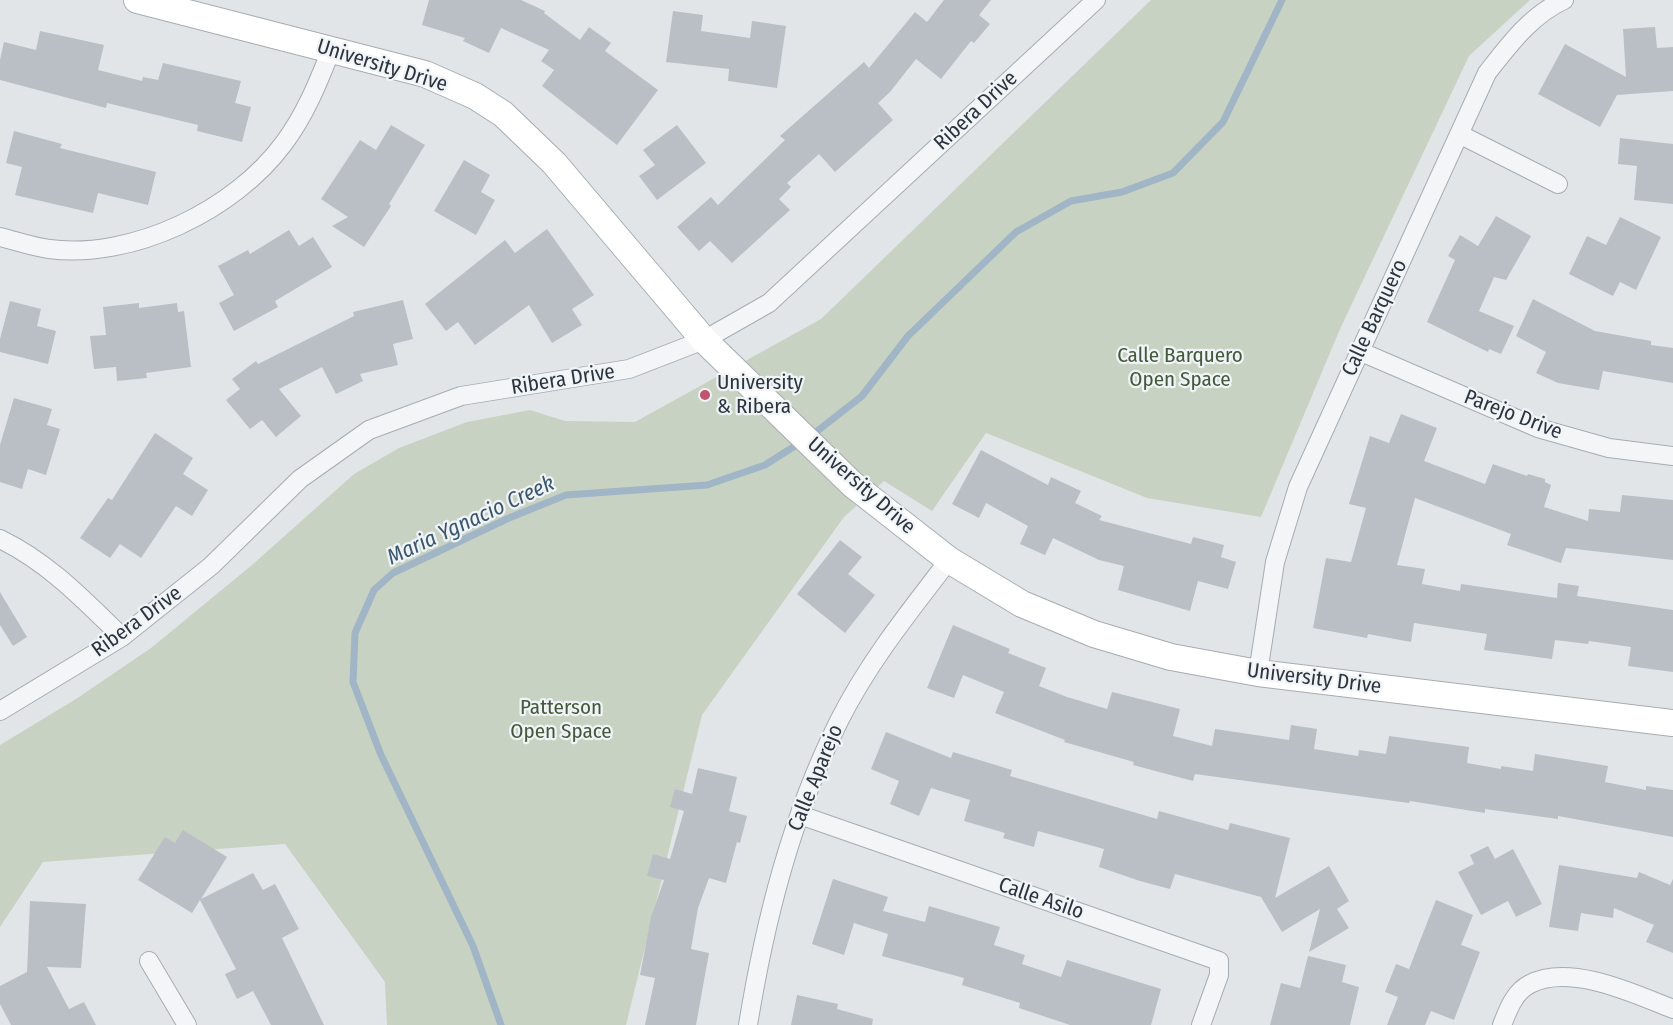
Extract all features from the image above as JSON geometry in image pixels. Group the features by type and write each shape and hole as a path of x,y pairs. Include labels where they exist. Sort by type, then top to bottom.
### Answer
{"street":[{"name":"University Drive","path":"137,0 192,7 331,50 425,74 475,96 503,114 554,163 704,340 852,484 949,560 1022,604 1094,634 1172,657 1258,673 1673,723"},
{"name":"Ribera Drive","path":"0,711 122,637 211,566 300,478 369,430 461,396 629,369 704,340 769,303 1096,0"},
{"name":"Calle Barquero","path":"1258,673 1275,562 1298,488 1359,351 1487,73 1515,37 1551,6 1564,0"},
{"path":"0,237 49,249 90,250 147,238 199,217 245,185 284,144 313,96 331,50"},
{"path":"1459,134 1558,184"},
{"name":"Parejo Drive","path":"1359,351 1538,428 1609,448 1673,456"},
{"path":"0,539 35,558 68,585 122,637"},
{"name":"Calle Aparejo","path":"748,1025 775,888 800,815 839,721 884,645 949,560"},
{"name":"Calle Asilo","path":"800,815 1219,961 1219,975 1201,1025"},
{"path":"149,961 186,1025"},
{"path":"1502,1025 1513,998 1529,984 1553,977 1613,986 1673,1010"}],"green space":[{"path":"1151,0 1530,0 1469,56 1340,329 1261,517 1147,498 986,433 932,511 884,481 844,517 702,715 626,1025 387,1025 385,982 285,844 43,862 0,927 0,745 76,699 151,648 252,565 354,474 399,448 467,422 530,410 565,421 635,422 821,319"}],"building":[{"path":"429,0 521,0 545,11 544,13 580,40 589,27 611,43 605,51 658,90 617,145 542,86 554,70 541,61 549,50 501,28 489,53 463,41 465,38 422,25"},
{"path":"944,0 991,0 979,15 990,24 974,43 971,41 941,79 916,59 890,92 878,103 893,120 835,172 819,154 787,183 791,187 779,199 790,210 732,263 710,241 699,251 677,227 711,197 718,205 785,140 780,136 864,62 869,68 915,12 927,22"},
{"path":"673,11 703,15 701,31 750,38 752,21 786,26 777,88 728,81 729,69 666,62"},
{"path":"1655,27 1657,48 1673,47 1673,91 1617,95 1600,127 1538,94 1565,44 1626,77 1623,29"},
{"path":"40,31 104,45 98,70 142,81 143,77 158,80 163,63 241,81 235,103 251,107 242,142 197,131 198,125 107,103 106,108 0,80 0,60 4,42 36,50"},
{"path":"391,125 425,145 389,204 391,206 364,247 332,226 348,217 321,199 360,140 376,150"},
{"path":"677,125 706,163 657,200 639,176 655,165 643,150"},
{"path":"14,131 62,144 60,148 156,172 148,205 98,193 93,213 15,195 22,167 6,163"},
{"path":"1620,138 1673,144 1673,204 1634,200 1637,166 1618,164"},
{"path":"464,160 490,175 481,192 495,200 476,235 434,211"},
{"path":"1496,216 1531,236 1506,280 1494,277 1479,311 1514,326 1501,354 1489,349 1488,352 1427,322 1455,260 1448,256 1460,235 1478,246"},
{"path":"1620,217 1661,237 1636,290 1620,282 1613,296 1569,274 1587,236 1606,245"},
{"path":"547,229 594,295 572,309 582,325 552,343 529,305 475,345 458,322 446,331 425,304 505,240 515,253"},
{"path":"289,230 299,246 313,237 332,267 275,301 278,307 234,331 219,303 234,295 218,266 248,250 250,254"},
{"path":"1533,299 1595,331 1651,341 1651,345 1673,348 1673,383 1603,371 1599,390 1558,383 1536,373 1546,352 1516,336"},
{"path":"403,300 413,339 393,344 398,365 360,374 363,381 336,394 322,367 279,389 301,416 276,437 262,420 250,429 226,400 240,389 232,379 256,361 258,364 354,316 353,312"},
{"path":"10,301 41,309 37,326 56,331 48,364 0,352 0,339"},
{"path":"139,303 139,308 177,303 178,312 184,311 191,367 146,373 147,378 117,381 116,367 94,369 90,336 106,335 103,307"},
{"path":"14,398 52,409 47,425 60,429 46,475 28,469 22,489 0,482 0,445"},
{"path":"1401,414 1437,428 1424,461 1485,484 1493,464 1527,476 1528,474 1545,479 1545,482 1551,485 1544,507 1588,521 1589,509 1620,512 1622,495 1673,500 1673,560 1566,548 1561,563 1507,545 1511,534 1415,498 1397,565 1425,569 1422,584 1460,591 1461,584 1557,598 1558,583 1579,586 1577,596 1673,610 1673,672 1628,666 1631,647 1589,641 1588,644 1555,640 1552,659 1484,650 1487,634 1414,623 1411,642 1368,634 1367,638 1313,628 1326,558 1351,562 1366,508 1349,504 1370,436 1389,443"},
{"path":"155,433 193,458 183,474 208,490 192,516 176,506 141,558 120,544 110,558 80,538 108,498 112,500"},
{"path":"981,450 1048,485 1051,477 1081,491 1075,503 1102,516 1099,520 1191,544 1193,537 1224,545 1221,557 1236,562 1228,589 1198,581 1190,611 1118,590 1124,566 1099,560 1053,538 1045,555 1020,544 1028,526 986,503 979,518 952,504"},
{"path":"840,540 862,557 848,574 875,595 845,633 797,594"},
{"path":"0,592 27,637 13,646 0,625"},
{"path":"953,625 1010,649 1008,653 1046,668 1039,686 1067,697 1107,709 1112,692 1180,709 1173,736 1212,746 1215,729 1289,740 1291,725 1317,729 1314,749 1358,756 1359,750 1386,754 1389,736 1469,747 1467,763 1501,769 1501,766 1533,771 1535,754 1608,766 1605,782 1646,790 1646,786 1673,790 1673,837 1558,816 1558,819 1485,809 1485,813 1410,801 1409,803 1195,774 1193,781 1133,765 1134,762 1064,742 1065,740 995,713 1004,692 963,675 954,698 927,688"},
{"path":"886,732 951,758 953,752 1012,770 1010,776 1157,819 1159,811 1228,830 1230,823 1290,838 1275,898 1329,866 1349,901 1337,909 1349,928 1309,952 1320,909 1282,932 1261,897 1175,874 1170,889 1140,881 1099,867 1104,849 1038,831 1034,847 1003,838 1005,833 964,821 970,800 931,788 919,816 890,804 899,781 871,769"},
{"path":"698,768 737,777 729,811 747,816 726,883 709,878 698,908 691,949 709,953 696,1025 645,1025 655,978 640,975 651,917 664,880 647,876 653,854 670,859 684,811 670,807 675,789 692,794"},
{"path":"183,830 227,857 201,899 253,873 263,890 275,884 299,929 282,938 324,1025 271,1025 253,991 237,999 225,974 236,969 200,900 192,913 138,880 165,837 175,843"},
{"path":"1488,846 1495,859 1513,849 1542,904 1516,917 1508,901 1481,915 1458,872 1474,864 1470,855"},
{"path":"1559,865 1637,878 1639,872 1670,885 1673,879 1673,953 1646,942 1654,925 1614,908 1613,918 1581,913 1578,931 1549,927"},
{"path":"833,879 888,897 883,911 925,922 929,906 1000,927 994,945 1025,955 1022,964 1061,977 1067,960 1161,989 1151,1025 1070,1025 1019,1008 1020,1003 962,985 964,978 882,956 888,934 854,923 844,955 812,944"},
{"path":"1436,900 1473,915 1461,945 1480,952 1454,1020 1431,1011 1425,1025 1387,1025 1398,997 1385,992 1396,964 1409,969"},
{"path":"30,901 86,904 81,968 47,967 69,1009 84,1002 96,1025 11,1025 0,1004 0,986 27,972"},
{"path":"1308,956 1346,965 1342,982 1359,987 1350,1025 1270,1025 1281,983 1300,988"},
{"path":"797,995 838,1004 837,1009 873,1019 872,1025 791,1025"}],"waterway":[{"name":"Maria Ygnacio Creek","path":"811,436 862,396 908,336 1016,232 1071,201 1122,192 1173,173 1223,122 1282,0"},
{"name":"Maria Ygnacio Creek","path":"501,1025 473,946 381,755 353,682 355,633 374,590 393,573 509,518 566,495 707,485 765,465 801,442"}],"place":[{"name":"University & Ribera","path":"705,395"}],"park label":[{"name":"Calle Barquero Open Space","path":"1180,368"},
{"name":"Patterson Open Space","path":"561,720"}]}
